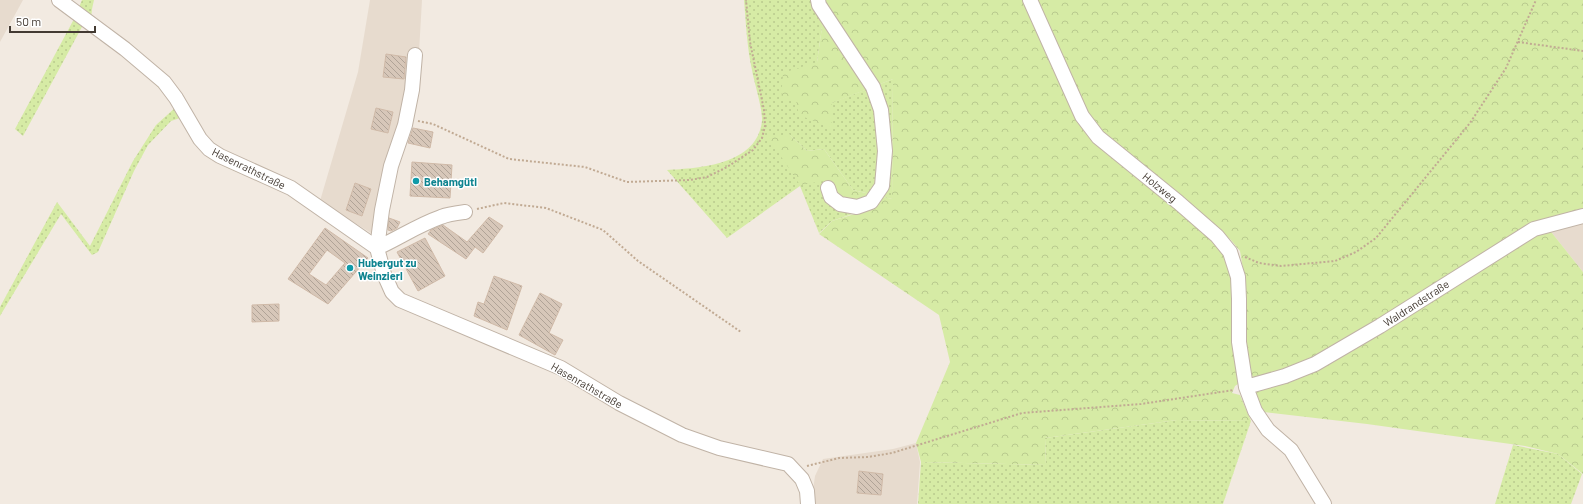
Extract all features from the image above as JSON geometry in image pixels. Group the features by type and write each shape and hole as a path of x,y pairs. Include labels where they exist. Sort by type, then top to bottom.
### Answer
{"street":[{"name":"Hasenrathstraße","path":"59,0 125,49 164,82 176,98 200,139 209,149 220,156 291,188 377,248"},
{"path":"818,0 819,5 873,87 881,110 885,151 882,186 871,202 857,207 840,204 831,197 828,188"},
{"name":"Holzweg","path":"1030,0 1082,116 1098,137 1178,202 1217,236 1230,252 1238,277 1240,299 1239,342 1246,387"},
{"name":"Hasenrathstraße","path":"415,55 412,90 405,125 391,166 382,210 377,248 384,274 392,292 400,300 561,368 619,403 682,435 719,448 788,464"},
{"path":"377,248 394,241 421,225 443,216 465,212"},
{"name":"Waldrandstraße","path":"1246,387 1285,376 1315,364 1380,326 1534,229 1583,216"},
{"path":"1246,387 1256,411 1268,430 1291,450 1324,504"},
{"path":"788,464 802,479 807,491 808,504"}],"path":[{"path":"405,125 416,121 433,124 508,159 586,167 627,182 690,180 707,176 727,167 753,150 762,138 765,126 764,110 750,42 746,0"},
{"path":"1230,252 1259,263 1281,266 1304,265 1335,261 1356,252 1376,238 1470,123 1506,68 1536,0"},
{"path":"1518,42 1583,52"},
{"path":"465,212 504,203 546,208 604,230 638,261 741,332"},
{"path":"788,464 810,466 839,458 892,454 1022,413 1141,404 1240,390 1246,387"}],"shaded area":[{"path":"0,0 23,0 0,42"},
{"path":"370,0 422,0 419,52 381,232 371,233 320,201 358,72"},
{"path":"1583,221 1583,272 1548,228"},
{"path":"916,443 920,462 917,504 811,504 815,476 823,459 893,449"}],"green space":[{"path":"82,0 94,0 91,19 127,45 210,142 311,208 287,194 209,158 194,142 180,118 171,121 148,145 134,171 98,252 92,255 61,214 0,316 0,307 57,202 90,246 133,161 156,125 176,107 149,77 83,25 23,136 15,129 74,19"},
{"path":"744,0 817,0 823,20 817,62 796,100 832,127 831,103 893,79 892,199 853,190 824,149 807,151 789,134 829,180 843,201 864,210 832,221 819,233 800,186 727,238 667,170 695,168 725,161 750,147 758,136 762,116 749,53"},
{"path":"817,0 1025,0 1081,119 1209,235 1226,254 1231,270 1241,382 1235,386 1232,393 1240,395 1251,421 1177,420 1045,438 1046,465 921,462 916,443 950,362 939,315 819,234 832,221 864,211 843,201 829,180 800,185 768,137 789,134 807,151 824,149 853,190 892,199 893,79 832,103 832,128 799,115 796,100 781,99 783,73 817,62 823,20"},
{"path":"1037,0 1583,0 1583,212 1570,216 1313,360 1256,378 1248,374 1244,344 1246,287 1240,251 1231,240 1100,133 1088,114"},
{"path":"1548,228 1583,272 1583,474 1558,454 1525,446 1367,424 1264,412 1255,395 1256,389"},
{"path":"1177,420 1251,421 1223,504 918,504 921,462 1046,465 1045,438"},
{"path":"1513,445 1558,454 1582,474 1571,504 1495,504"}],"building":[{"path":"386,54 406,57 404,79 383,77"},
{"path":"376,108 393,112 388,133 371,129"},
{"path":"413,128 433,132 430,148 408,143"},
{"name":"Behamgütl","path":"412,162 452,165 450,198 410,196"},
{"path":"355,183 371,189 362,216 346,210"},
{"path":"489,217 503,226 483,253 475,247 466,259 428,234 431,230 443,225 467,242"},
{"path":"389,218 400,222 397,228 391,231 388,230"},
{"name":"Hubergut zu Weinzierl","path":"325,228 368,258 328,304 288,279","holes":["327,250 345,263 326,285 309,274"]},
{"path":"425,238 445,276 418,291 397,252"},
{"path":"494,276 522,286 507,330 474,316 478,302 484,304"},
{"path":"540,293 562,304 549,333 563,340 555,355 519,335"},
{"path":"279,304 279,321 252,322 252,305"},
{"path":"859,471 883,474 881,495 857,493"}],"place":[{"name":"Behamgütl","path":"416,181"},
{"name":"Hubergut zu Weinzierl","path":"350,268"}]}
